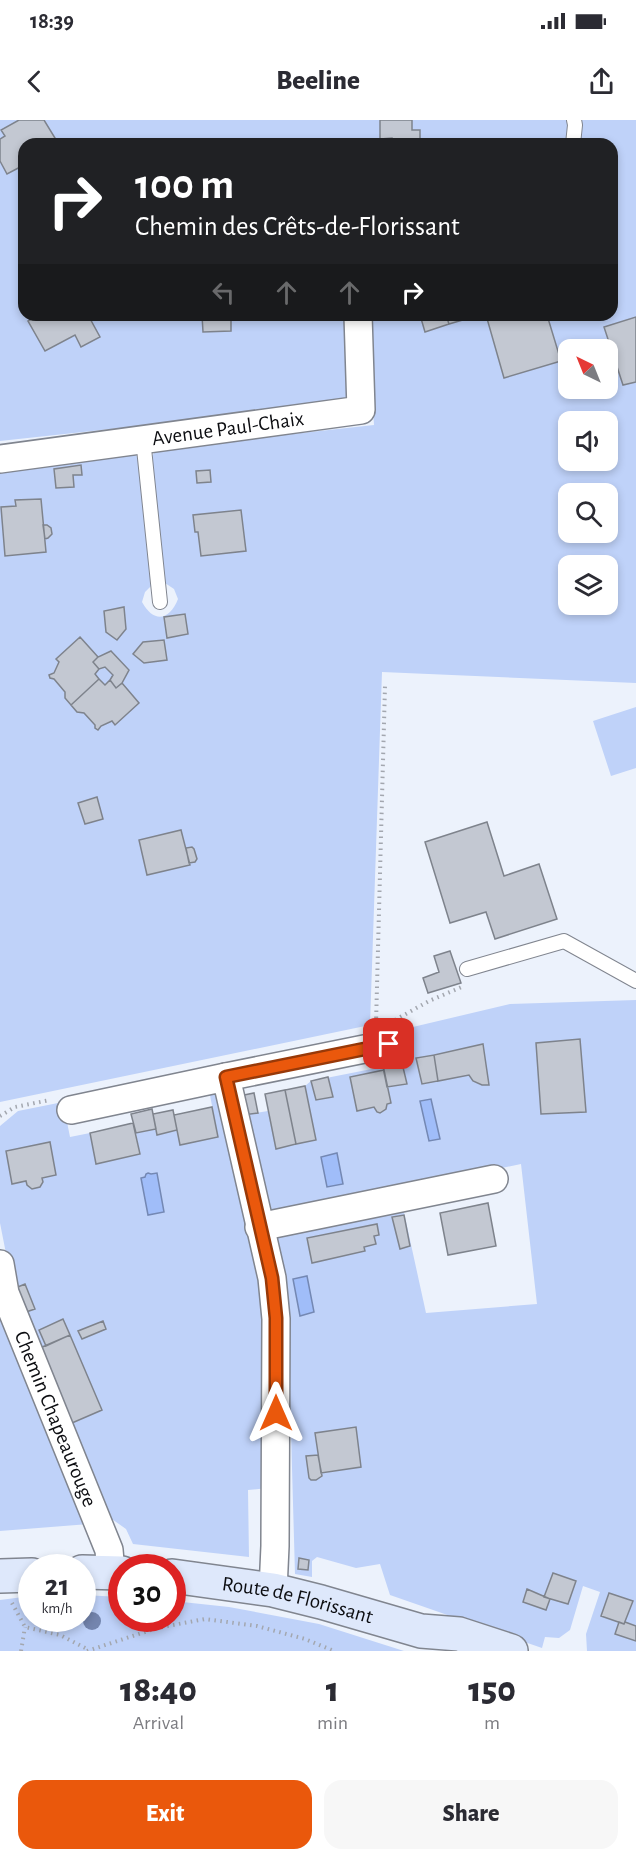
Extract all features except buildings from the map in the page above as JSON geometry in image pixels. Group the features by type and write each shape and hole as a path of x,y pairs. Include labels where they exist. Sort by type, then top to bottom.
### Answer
{"main road":[{"name":"Route de Florissant","path":"186,1578 273,1590 421,1631 459,1634 511,1651"},
{"name":"Route de Florissant","path":"421,1631 453,1651"}],"street":[{"name":"Avenue Paul-Chaix","path":"0,459 361,410 358,321"},
{"path":"71,1110 226,1077 389,1029"},
{"path":"226,1077 272,1278 276,1318 273,1590"},
{"path":"259,1227 494,1179"},
{"name":"Chemin Chapeaurouge","path":"0,1264 5,1293 109,1550 105,1573"}],"lane":[{"path":"574,120 574,138"},
{"path":"143,439 160,602"},
{"path":"467,969 564,941 636,981"}],"path":[{"path":"385,686 376,1025 389,1029 429,1001 470,984 467,969"},
{"path":"13,1576 8,1596 18,1614"},
{"path":"47,1632 60,1635 88,1650 157,1628 205,1619 258,1626 305,1639 334,1651"},
{"path":"21,1651 24,1632"}],"shaded area":[{"path":"0,120 636,120 636,683 382,672 370,1025 0,1102 0,466 131,452 138,457 152,585 145,592 142,602 152,614 162,617 171,611 178,599 174,589 165,583 152,456 157,449 374,425 367,321 618,321 618,138 18,138 18,321 352,321 355,385 342,404 0,441"},
{"path":"636,707 636,768 611,776 593,721"},
{"path":"636,1000 636,1651 587,1651 586,1634 600,1592 583,1586 570,1630 559,1638 545,1637 542,1648 390,1595 380,1564 356,1568 317,1557 312,1561 312,1577 295,1574 288,1326 274,1237 403,1208 426,1313 537,1304 521,1164 268,1215 243,1115 268,1111 276,1148 316,1140 305,1086 311,1081 402,1063 396,1031 510,1004"},
{"path":"209,1090 216,1090 264,1299 268,1488 248,1490 249,1557 133,1544 126,1529 109,1517 13,1289 0,1223 0,1126 18,1111 63,1102 70,1137 90,1133 97,1163 140,1154 136,1133 156,1129 158,1135 177,1130 218,1137"},
{"path":"431,1099 440,1139 429,1141 420,1101"},
{"path":"337,1153 343,1184 327,1187 321,1157"},
{"path":"148,1173 157,1173 164,1212 148,1215 141,1178"},
{"path":"307,1276 314,1312 300,1316 293,1279"},
{"path":"0,1310 89,1524 0,1531"},
{"path":"96,1596 108,1596 108,1632 186,1632 186,1602 229,1607 319,1624 404,1651 0,1651 0,1600 18,1598 18,1632 96,1632"}],"route":[{"path":"276,1413 276,1318 272,1278 226,1077 389,1044"}]}
